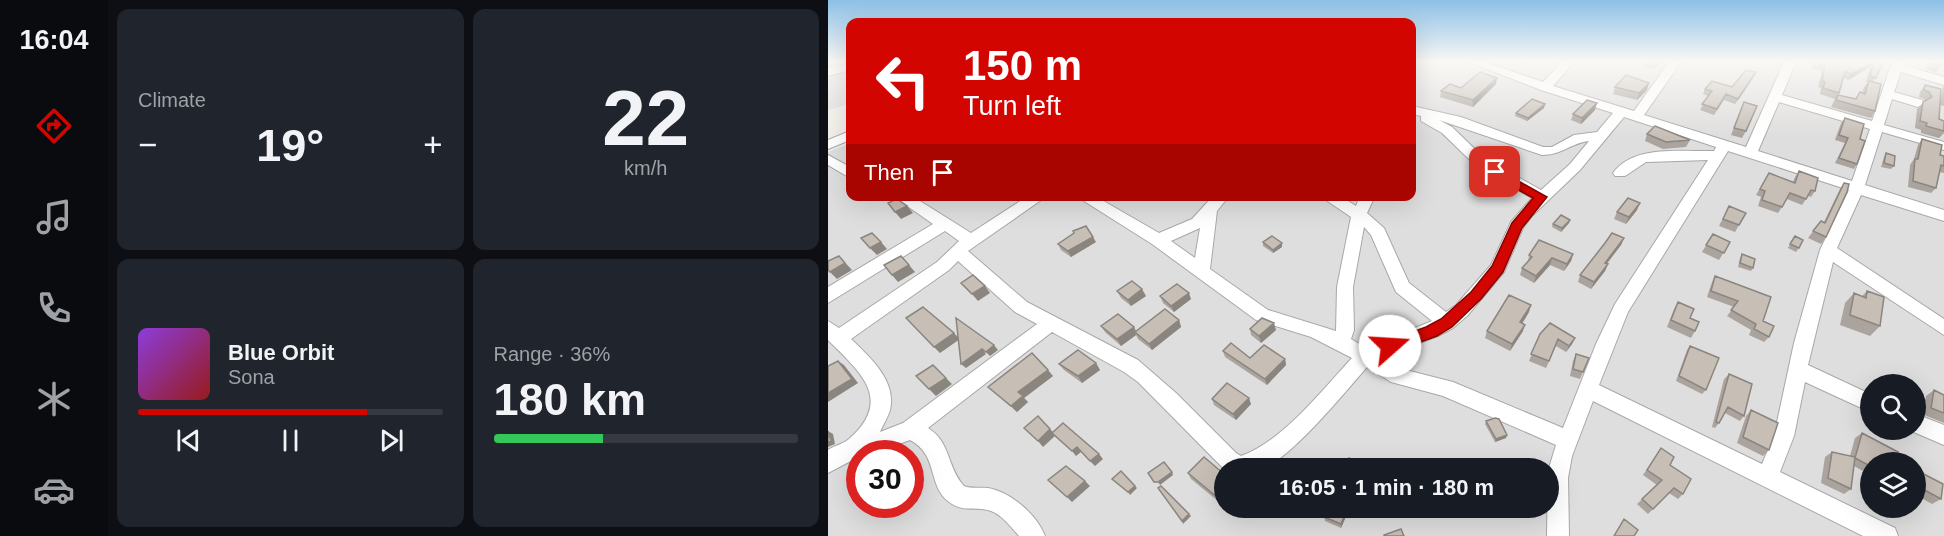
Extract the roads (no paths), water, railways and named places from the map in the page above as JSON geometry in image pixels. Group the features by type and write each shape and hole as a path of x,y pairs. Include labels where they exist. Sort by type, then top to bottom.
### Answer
{"street":[{"path":"1545,87 1629,114 1721,149"},
{"path":"909,201 944,225 1022,307 1131,366 1155,384 1217,449 1239,466 1258,460 1282,443 1320,406 1365,356 1432,331 1462,310 1488,283 1498,268 1516,226 1541,197 1575,167 1601,136 1629,114 1653,87"},
{"path":"1750,152 1779,87"},
{"path":"1768,476 1784,436 1828,250 1857,188 1890,87"},
{"path":"1888,94 1917,103"},
{"path":"1774,97 1944,146"},
{"path":"1416,112 1456,120 1542,151 1554,151 1579,138 1601,136"},
{"path":"1416,113 1447,130 1487,166 1541,197"},
{"path":"828,145 846,137"},
{"path":"1558,536 1557,478 1567,439 1589,389 1605,344 1621,309 1721,149"},
{"path":"1620,173 1643,158 1721,149 1750,152 1944,216"},
{"path":"828,159 846,170"},
{"path":"860,440 879,415 883,394 878,381 833,333 943,266 964,246 1032,201"},
{"path":"1092,201 1158,240 1262,315 1316,331 1341,342 1398,376 1446,388 1536,428 1567,439"},
{"path":"1158,240 1197,223 1218,201"},
{"path":"1336,201 1359,214 1378,232 1402,287 1446,323"},
{"path":"1341,342 1345,330 1344,296 1359,214 1366,201"},
{"path":"1201,272 1210,211"},
{"path":"828,296 859,274 944,225"},
{"path":"1828,250 1944,328"},
{"path":"880,440 910,430 1050,324"},
{"path":"1798,370 1860,398"},
{"path":"1589,389 1887,536"},
{"path":"1926,427 1944,435"},
{"path":"910,430 928,439 935,447 942,460 950,487 956,494 968,499 991,499 1003,505 1034,536"},
{"path":"828,464 846,450"}]}
